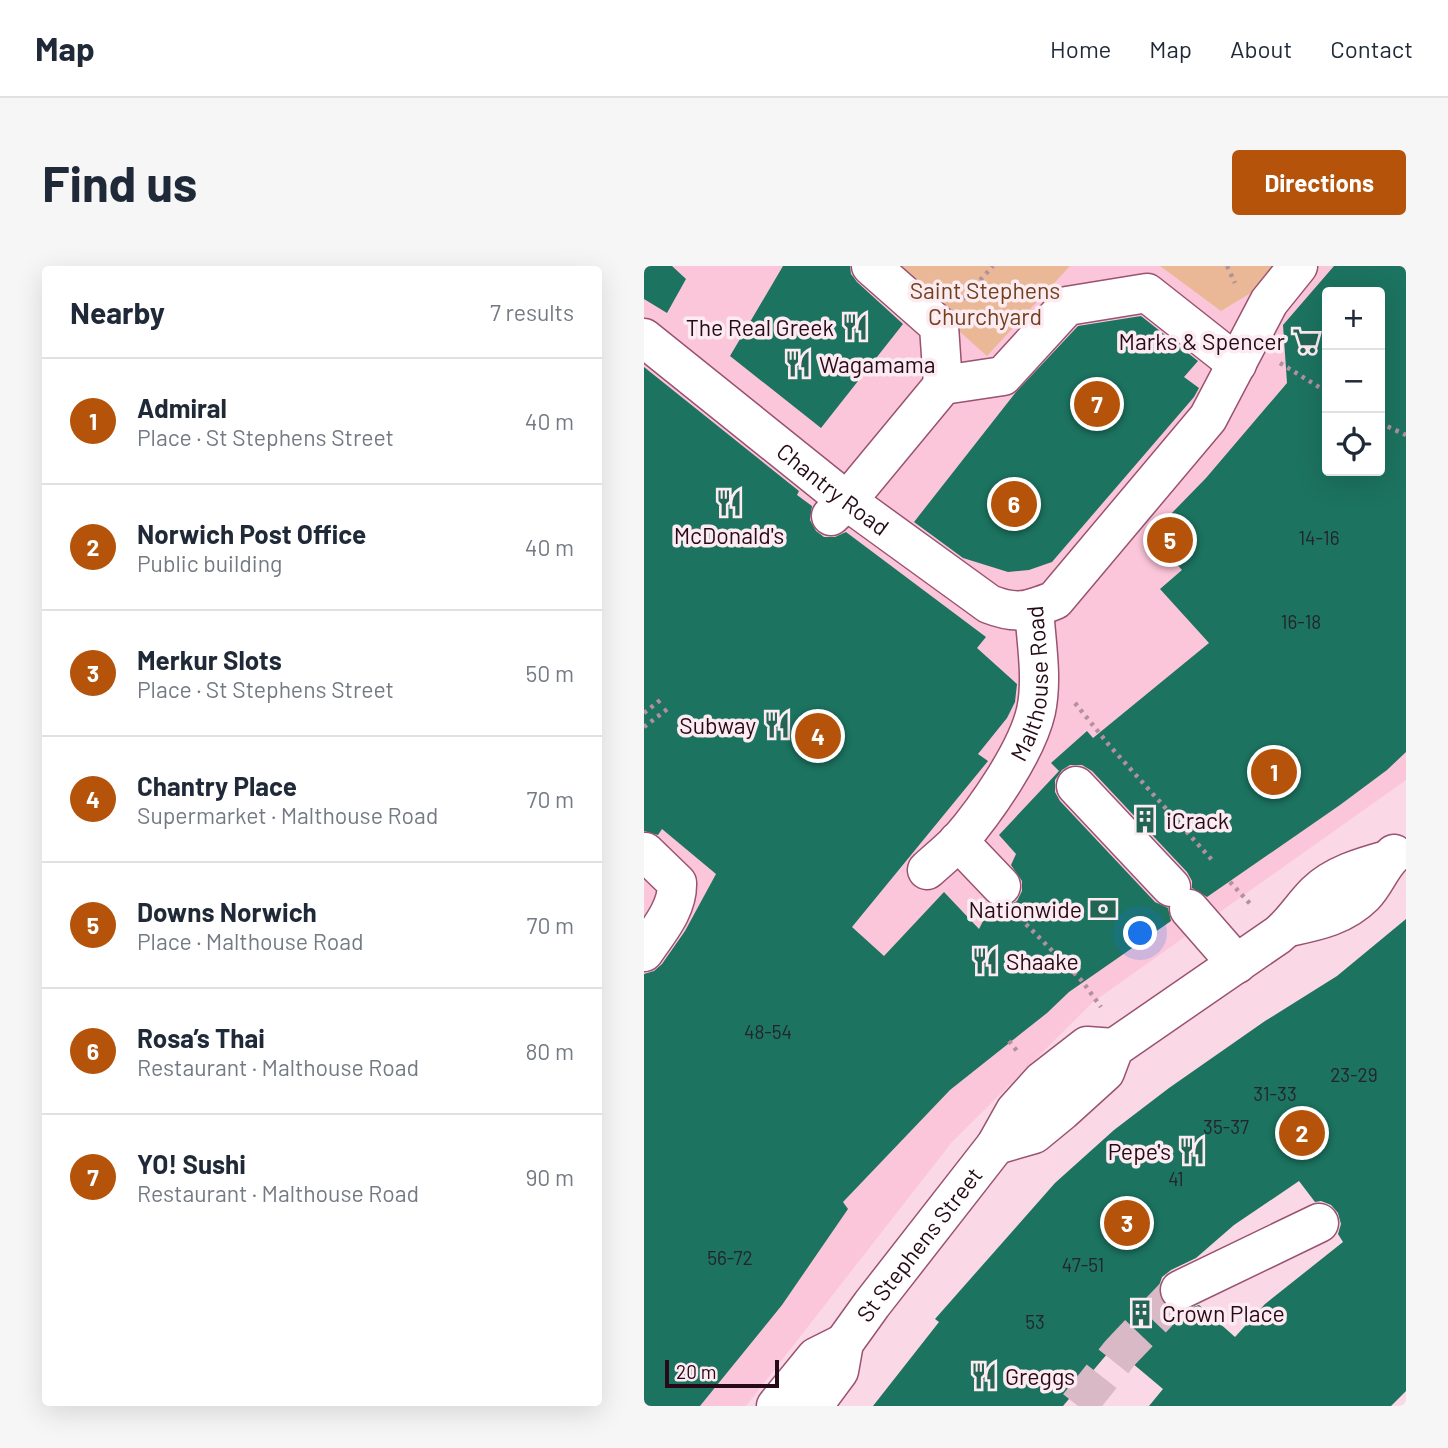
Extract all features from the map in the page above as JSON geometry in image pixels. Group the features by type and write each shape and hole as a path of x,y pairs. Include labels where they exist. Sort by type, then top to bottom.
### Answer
{"street":[{"path":"872,266 939,326 943,385"},
{"name":"Malthouse Road","path":"927,870 958,841 1003,780 1027,740 1036,710 1044,604 1208,418 1269,302 1298,266"},
{"path":"839,509 943,385 1003,376 1068,306 1147,293 1237,364"},
{"name":"Chantry Road","path":"661,341 839,509 989,604 1010,612 1044,604"},
{"path":"1076,786 1237,964"},
{"path":"958,841 1001,886"},
{"path":"645,852 677,883 674,906 648,959"},
{"name":"St Stephens Street","path":"813,1406 839,1371 844,1343 996,1145 1015,1111 1042,1081 1087,1046 1119,1044 1289,927 1317,892 1353,870 1396,852"},
{"path":"1180,1290 1319,1223"},
{"name":"St Stephens Street","path":"776,1406 816,1357 844,1343"}],"path":[{"path":"1254,328 1280,363 1322,389"},
{"path":"1385,425 1406,435"},
{"path":"1039,673 1054,677 1109,745 1212,860"},
{"path":"644,713 663,698"},
{"path":"644,727 670,707"},
{"path":"1001,886 995,892 1082,981 1119,1044"}],"shaded area":[{"path":"644,266 1406,266 1406,780 1093,1002 952,1142 746,1406 644,1406"}],"green space":[{"name":"Saint Stephens Churchyard","path":"886,266 1070,266 987,356"},
{"path":"1160,266 1276,266 1254,291 1221,311"}],"building":[{"path":"644,266 672,266 686,279 667,313 644,299"},
{"path":"783,266 850,266 851,274 857,282 903,324 821,428 730,356"},
{"path":"1334,266 1406,266 1406,752 1387,770 1340,805 1207,897 1192,888 1187,872 1092,771 1082,765 1070,765 1062,770 1055,780 1055,792 1060,801 1155,902 1168,908 1171,921 1069,992 1047,1013 950,1090 843,1202 848,1209 782,1305 700,1406 644,1406 644,974 654,971 662,964 685,931 716,874 662,829 658,835 644,831 644,367 799,491 797,495 812,506 810,520 816,531 824,537 835,537 846,532 986,637 977,648 1017,684 1015,702 1007,718 978,754 988,761 852,927 884,956 944,892 979,929 991,905 1005,907 1017,901 1022,891 1022,881 1011,865 1016,854 999,835 1059,771 1051,763 1087,731 1093,738 1209,643 1160,589 1182,570 1156,541 1173,525 1167,518 1206,478 1287,383 1283,325"},
{"path":"1141,316 1198,361 1184,377 1199,388 1052,562 1029,570 1008,572 963,558 914,522 1016,392 1078,326"},
{"path":"1406,919 1406,1391 1391,1406 1149,1406 1163,1389 1113,1347 1063,1406 873,1406 939,1322 935,1319 1055,1183 1114,1130 1169,1088 1265,1021 1337,976","holes":["1299,1181 1315,1202 1331,1205 1338,1213 1341,1224 1338,1234 1343,1242 1265,1304 1235,1337 1199,1305 1179,1312 1167,1308 1160,1299 1158,1289 1162,1277 1196,1258 1234,1225"]}],"tunnel":[{"path":"1078,1406 1120,1353 1180,1290"}],"place":[{"name":"The Real Greek","path":"855,327"},
{"name":"Marks & Spencer","path":"1306,341"},
{"name":"Wagamama","path":"798,364"},
{"name":"YO! Sushi","path":"1097,404"},
{"name":"McDonald's","path":"729,503"},
{"name":"Rosa’s Thai","path":"1014,504"},
{"name":"Downs Norwich","path":"1170,540"},
{"name":"Subway","path":"777,725"},
{"name":"Chantry Place","path":"818,736"},
{"name":"Admiral","path":"1274,772"},
{"name":"iCrack","path":"1145,820"},
{"name":"Nationwide","path":"1103,909"},
{"name":"Shaake","path":"985,961"},
{"name":"Norwich Post Office","path":"1302,1133"},
{"name":"Pepe's","path":"1192,1151"},
{"name":"Merkur Slots","path":"1127,1223"},
{"name":"Crown Place","path":"1141,1313"},
{"name":"Greggs","path":"984,1376"}]}
